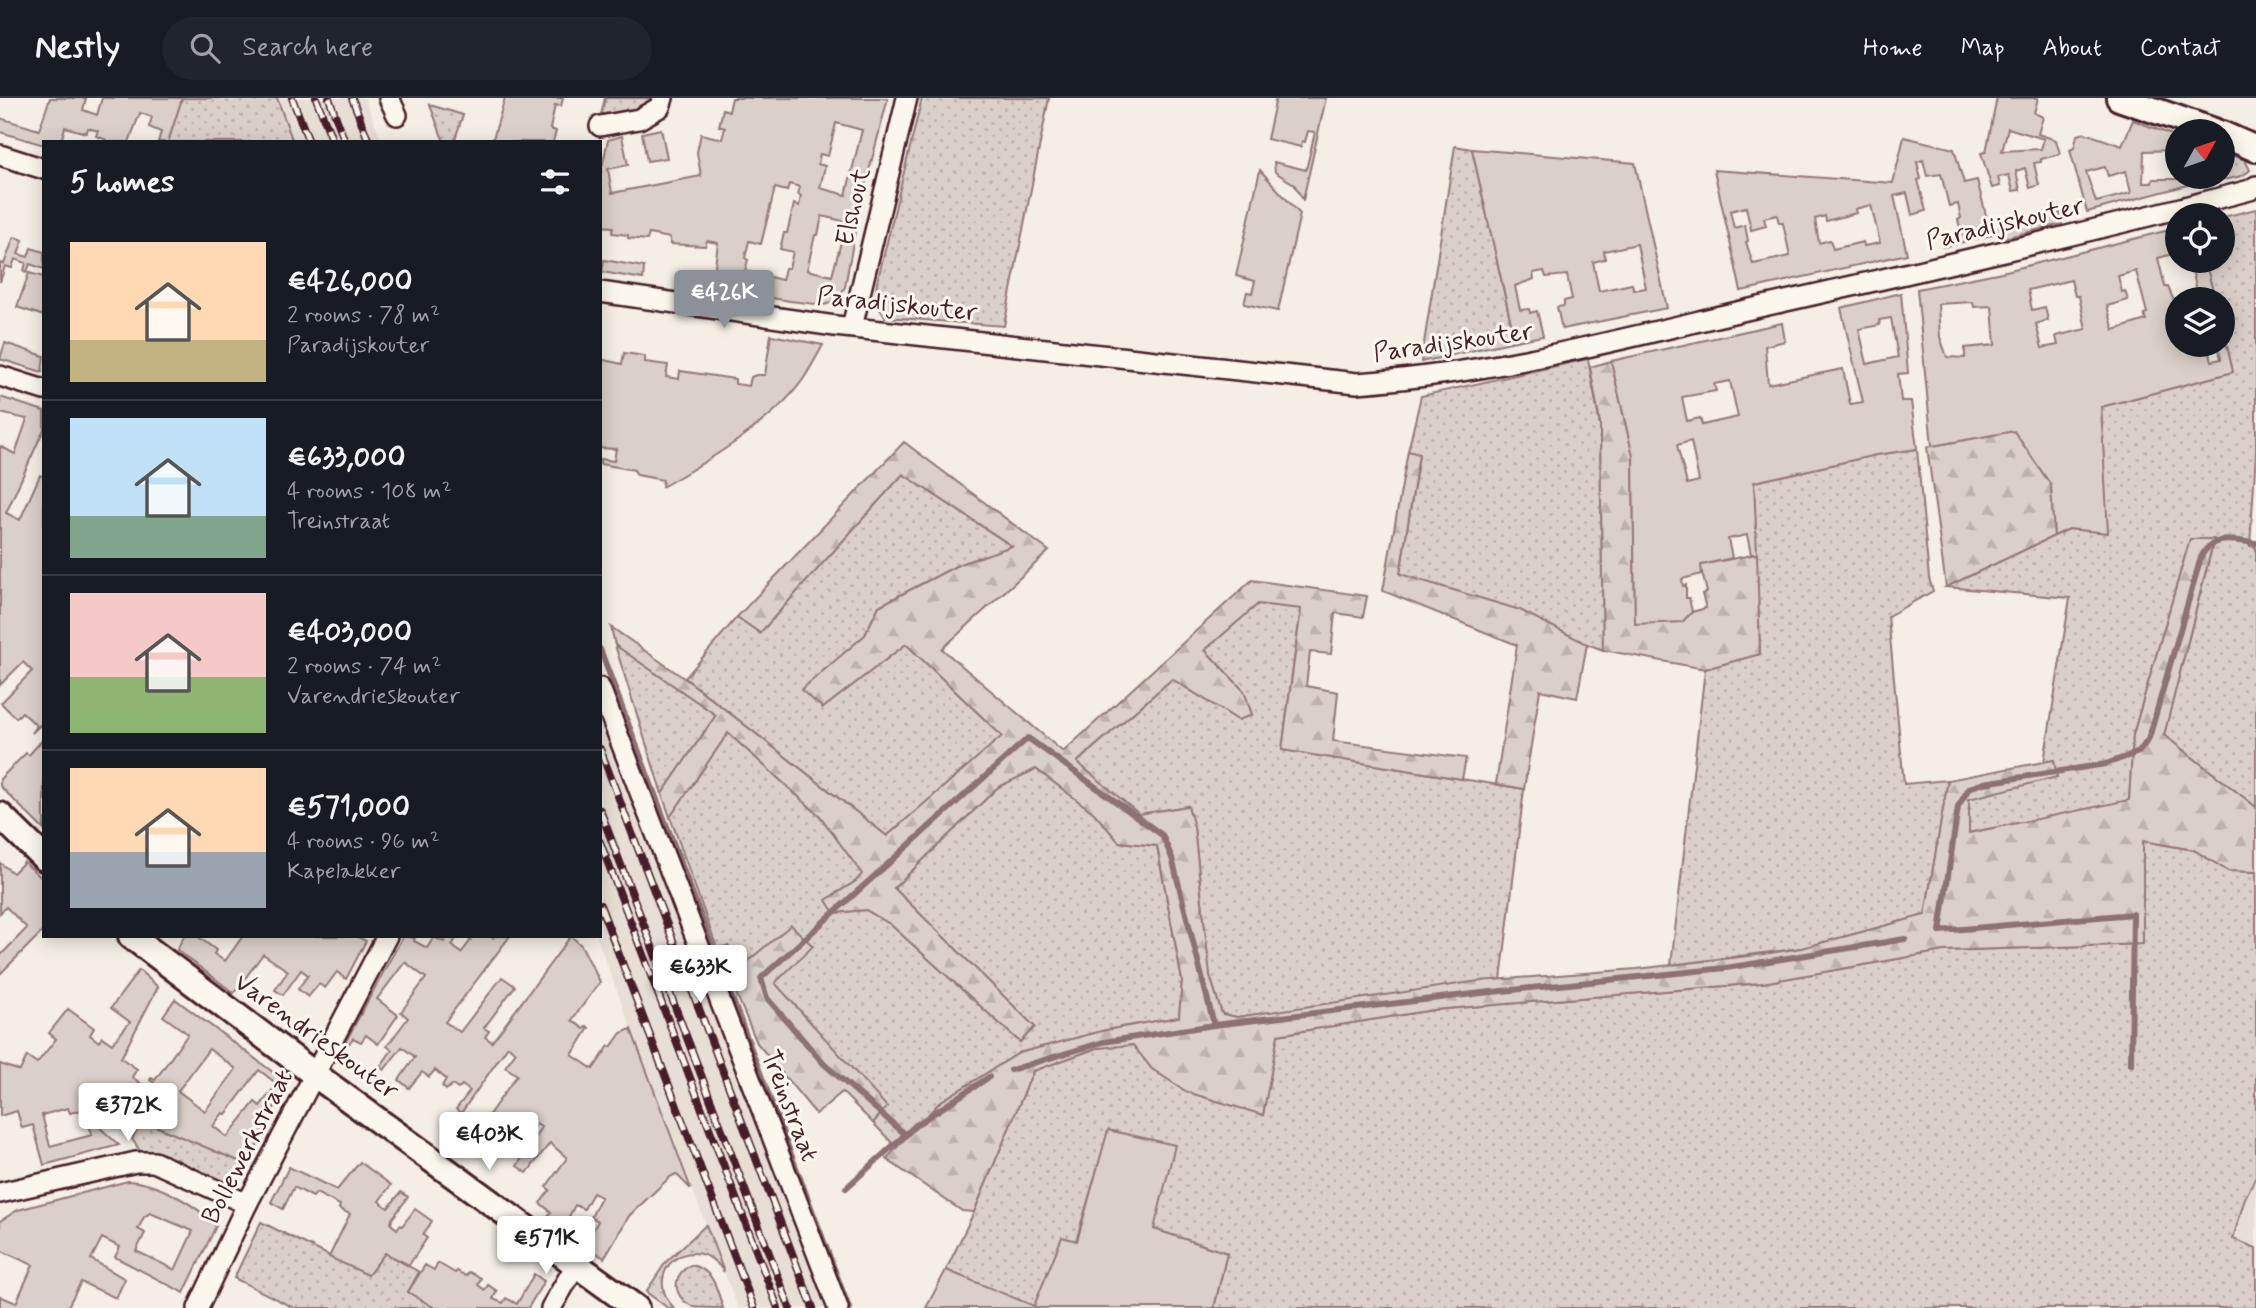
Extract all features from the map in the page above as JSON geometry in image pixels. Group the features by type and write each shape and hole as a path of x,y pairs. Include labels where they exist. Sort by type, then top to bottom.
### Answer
{"street":[{"path":"600,127 639,119 660,107 663,98"},
{"name":"Elshout","path":"852,327 907,98"},
{"path":"2119,98 2179,119"},
{"path":"2235,140 2256,149"},
{"path":"0,155 42,168"},
{"name":"Paradijskouter","path":"602,292 852,327 1357,383 1415,379 1558,354 2150,216 2250,190 2256,186"},
{"path":"0,376 42,389"},
{"name":"Treinstraat","path":"602,693 838,1308"},
{"path":"0,815 42,856"},
{"name":"Varendrieskouter","path":"134,938 314,1074 636,1308"},
{"name":"Bollewerkstraat","path":"198,1308 247,1204 386,938"},
{"path":"0,1193 136,1162 154,1162 247,1204"},
{"path":"551,1308 576,1265"}],"shaded area":[{"path":"277,98 365,98 381,140 292,140"},
{"path":"602,718 827,1308 738,1308 597,938 602,938"},
{"path":"2256,1176 2256,1248 2232,1240 2245,1198"}],"green space":[{"path":"50,98 86,98 83,110 97,115 102,98 182,98 169,140 159,140 161,132 149,127 152,117 140,113 130,140 107,140 96,136 98,131 88,128 86,133 65,127 62,140 42,140 42,144 0,132 0,118 39,130"},
{"path":"182,98 277,98 292,140 169,140"},
{"path":"505,98 563,98 561,106 555,105 550,129 556,131 554,140 493,140"},
{"path":"605,98 652,98 638,110 600,119"},
{"path":"732,98 888,98 859,209 845,287 833,302 824,305 712,288 718,243 707,241 705,246 670,244 670,238 649,234 647,240 628,238 628,235 612,233 613,227 602,226 602,167 608,140 622,136 628,165 608,169 612,193 701,176 697,152 701,134 722,139 725,128 719,126 723,109 729,111","holes":["836,123 862,130 846,195 820,188 825,166 818,164 820,154 828,156","789,184 800,187 798,194 801,196 799,206 794,204 780,249 793,252 789,268 785,268 782,280 745,271 749,241 761,244 775,188 787,191","822,216 843,221 838,240 841,242 832,276 807,270"]},
{"path":"922,98 1049,98 1004,326 885,317 875,301 877,283"},
{"path":"1276,98 1326,98 1303,200 1294,184 1275,172 1274,162 1306,170 1315,132 1308,131 1301,147 1267,139"},
{"path":"1997,98 2038,98 2034,113 2043,117 2038,134 2056,140 2060,154 2034,163 2039,185 2030,188 2025,168 2016,171 2020,190 2013,191 2009,175 1998,177 2000,186 1992,188 1981,153 1986,152","holes":["2008,128 2044,139 2041,149 2002,151"]},
{"path":"430,105 463,115 455,140 443,140"},
{"path":"2133,120 2165,132 2165,150 2144,151 2143,183 2152,183 2153,179 2165,179 2165,189 2173,189 2087,212 2070,150 2074,148 2077,135 2085,133 2122,146","holes":["2105,167 2108,176 2126,171 2131,193 2096,202 2086,172"]},
{"path":"661,129 667,158 647,161 642,133"},
{"path":"1904,137 1954,149 1964,183 1977,180 1991,235 1943,247 1941,239 1962,234 1958,220 1961,218 1958,204 1949,206 1941,174 1927,176 1923,160 1917,162 1921,179 1918,180 1926,211 1912,215 1907,193 1894,196 1907,254 1741,291 1714,170 1893,183","holes":["1871,205 1880,243 1864,246 1863,242 1833,249 1830,240 1819,243 1815,219 1825,216 1826,221 1856,213 1855,209","1746,207 1751,230 1766,226 1764,218 1777,215 1779,223 1783,223 1790,256 1753,264 1746,242 1745,225 1734,228 1730,211"]},
{"path":"1455,146 1472,149 1515,341 1421,362"},
{"path":"1472,149 1635,163 1667,308 1562,329 1557,307 1564,306 1564,301 1572,299 1567,275 1546,277 1544,271 1533,273 1534,279 1515,286 1520,310 1529,309 1530,313 1537,311 1543,336 1515,341","holes":["1637,244 1646,288 1634,290 1632,284 1599,291 1593,262 1605,259 1604,251"]},
{"path":"2235,156 2245,160 2250,170 2235,178"},
{"path":"1260,170 1300,214 1278,311 1244,304 1247,292 1252,293 1255,281 1236,276"},
{"path":"2256,209 2256,452 2250,546 2256,547 2256,807 2164,735 2214,540 2190,539 2133,735 2129,801 1968,833 1969,799 2054,760 2044,762 2070,598 1946,587 2069,529 2107,533 2101,407 2233,372 2230,357 2235,357 2235,287 2212,287 2208,273 2235,273 2235,214"},
{"path":"2060,212 2062,224 2003,238 1999,227"},
{"path":"2165,231 2165,256 2158,258 2165,287 2165,357 2211,357 2212,361 2230,357 2233,372 2101,407 2108,533 2069,529 2054,536 2051,485 2014,431 1932,446 1917,289 2002,272","holes":["2136,271 2147,313 2144,314 2146,320 2114,330 2107,306 2128,300 2125,291 2122,292 2118,276","2071,280 2075,296 2079,296 2086,329 2056,336 2058,345 2042,348 2036,324 2048,320 2045,307 2032,310 2028,290","1973,302 1974,307 1992,306 1995,345 1965,348 1965,358 1947,357 1940,337 1938,304"]},
{"path":"14,237 23,240 18,254 28,257 31,248 42,251 42,268 30,264 27,272 24,271 26,263 15,259 12,268 5,266 0,282 0,263 4,264"},
{"path":"604,260 644,267 643,279 602,272"},
{"path":"29,273 42,276 42,315 17,307"},
{"path":"2193,273 2208,273 2212,287 2196,287"},
{"path":"1901,293 1908,373 1898,374 1901,401 1911,401 1917,449 1876,455 1754,482 1757,554 1751,554 1747,535 1728,539 1732,558 1701,565 1702,574 1682,579 1692,612 1682,622 1635,624 1633,456 1611,361 1782,323 1785,341 1765,346 1768,384 1843,369 1850,404 1863,402 1841,308","holes":["1891,318 1898,357 1867,364 1859,329 1880,325 1879,320","1730,381 1738,417 1702,425 1700,418 1687,421 1682,397 1716,391 1714,384","1691,441 1699,481 1687,484 1677,445"]},
{"path":"771,335 823,345 804,378 776,410 719,453 662,487 663,480 637,475 634,470 602,464 602,459 614,461 616,449 602,448 602,359 622,364 624,353 645,356 645,362 668,365 666,377 679,379 680,371 735,379 735,384 749,386 751,377 765,375"},
{"path":"5,343 42,355 42,372 0,359"},
{"path":"1588,359 1600,426 1603,650 1400,574 1419,455 1408,451 1421,396"},
{"path":"1611,361 1633,456 1635,623 1682,622 1692,612 1706,608 1702,594 1707,592 1700,565 1757,554 1760,654 1705,669 1603,650 1600,423 1590,367"},
{"path":"0,397 42,410 42,433 6,513 20,520 40,475 42,476 42,723 32,733 37,726 22,712 16,718 1,703 32,671 23,662 0,685 0,446 15,454 27,419 0,413"},
{"path":"2014,431 2051,485 2054,536 1946,587 1927,447"},
{"path":"904,442 1049,551 942,649 1063,752 1252,580 1367,596 1363,617 1335,613 1331,654 1310,652 1306,686 1338,692 1333,741 1466,758 1462,779 1282,750 1301,609 1258,604 1205,650 1244,691 1252,715 1238,720 1172,679 1077,762 1139,814 1188,806 1194,827 1210,976 1222,1014 1237,1017 1479,981 1637,969 1757,955 1802,948 1925,915 1948,780 2054,760 2057,777 1969,799 1969,833 2129,800 2133,735 2190,539 2214,539 2164,735 2256,807 2256,872 2228,871 2194,850 2143,841 2143,944 1943,951 1762,983 1433,1010 1278,1035 1263,1115 1187,1092 1152,1069 1133,1045 1097,1048 1033,1071 974,1212 962,1211 886,1159 940,1102 1019,1053 1106,1030 1179,1017 1182,980 1157,846 1119,842 1094,813 1036,769 998,787 894,888 1035,1027 1020,1042 890,924 866,910 834,913 826,900 856,881 862,874 820,816 728,733 670,817 662,794 716,715 615,645 611,627 691,683 887,836 1002,736 906,644 823,708 801,690 865,635 879,606 960,564 1012,546 903,474 760,633 737,617"},
{"path":"1917,449 1929,578 1933,591 1888,616 1904,784 1948,780 1925,915 1802,948 1671,965 1705,669 1760,654 1754,482 1876,455"},
{"path":"1408,451 1419,454 1400,574 1520,610 1587,644 1577,698 1540,690 1524,789 1496,784 1517,645 1383,591"},
{"path":"903,474 1013,547 960,564 879,606 865,635 802,690 823,708 906,644 1003,737 887,836 685,678 737,617 760,633"},
{"path":"1258,604 1301,608 1282,750 1524,789 1501,980 1237,1017 1222,1014 1210,976 1194,827 1187,806 1139,815 1076,763 1172,679 1238,720 1252,715 1244,691 1205,650"},
{"path":"615,645 716,715 662,794"},
{"path":"728,733 820,816 863,874 833,895 833,913 866,910 890,924 1020,1042 1034,1026 894,888 998,787 1036,769 1095,813 1119,842 1157,846 1182,980 1179,1017 1106,1030 1019,1053 940,1102 897,1148 873,1123 886,1107 774,983 812,946 742,966 728,946 717,948 670,817"},
{"path":"42,740 42,828 0,786 0,779 26,753 29,755"},
{"path":"2143,841 2194,850 2228,871 2256,872 2256,1176 2245,1198 2233,1239 2256,1248 2256,1308 1214,1308 1227,1253 1153,1229 1109,1130 1076,1241 1062,1238 1034,1307 946,1270 974,1212 1033,1071 1097,1048 1133,1044 1152,1069 1263,1115 1277,1035 1433,1010 1762,983 1943,951 2142,944"},
{"path":"24,862 42,878 42,932 0,974 0,956 27,928 6,907 0,913 0,863 13,873"},
{"path":"791,925 813,946 775,983 887,1107 873,1123 842,1092 816,1114 757,1043 717,948 728,946 742,966"},
{"path":"183,938 200,938 216,950 214,954 225,961 242,938 360,938 366,941 346,979 337,972 325,988 319,984 308,997 298,989 308,975 301,970 283,995 275,990 288,971 263,954 234,993 177,950"},
{"path":"402,938 415,938 414,941 427,948 433,938 444,942 447,938 457,938 452,945 461,953 471,940 468,938 508,938 445,1022 460,1032 502,977 515,986 484,1028 489,1031 485,1037 492,1042 570,938 573,938 581,945 600,982 572,1020 584,1029 587,1026 589,1028 572,1055 593,1069 621,1033 631,1029 691,1189 676,1174 670,1177 629,1216 604,1258 578,1240 581,1234 589,1238 598,1221 591,1217 601,1197 593,1193 584,1209 575,1205 563,1228 547,1217 551,1212 540,1203 550,1190 546,1187 567,1158 550,1143 527,1173 517,1166 541,1127 536,1124 533,1129 527,1124 520,1132 503,1119 497,1126 486,1119 517,1075 505,1067 516,1052 508,1046 461,1113 456,1109 470,1091 462,1085 458,1089 452,1085 446,1090 442,1086 446,1079 435,1070 429,1077 422,1072 409,1088 399,1080 415,1057 402,1047 384,1070 380,1067 392,1050 387,1046 408,1018 401,1012 426,978 405,962 377,999 398,1015 378,1044 366,1035 361,1042 353,1038 348,1045 345,1043"},
{"path":"139,970 158,987 121,1058 137,1069 132,1077 150,1090 154,1083 151,1078 155,1080 188,1034 163,1016 175,999 281,1078 284,1087 248,1165 89,1098 85,1109 70,1113 68,1108 42,1115 50,1146 92,1135 87,1116 119,1145 44,1165 33,1125 22,1128 17,1111 0,1116 0,1064 20,1071 27,1056 37,1063 56,1039 49,1033 68,1009 94,1028 90,1035 99,1042 102,1037 112,1044 130,1022 111,1008","holes":["209,1049 236,1069 205,1111 178,1091","259,1070 277,1084 260,1106 255,1102 227,1137 213,1126 223,1113 226,1114"]},
{"path":"141,1120 248,1165 236,1184 226,1184 164,1154 140,1151 132,1139"},
{"path":"1108,1130 1175,1145 1154,1229 1227,1253 1214,1308 926,1308 946,1270 1034,1306 1062,1237 1077,1241"},
{"path":"360,1162 391,1185 379,1201 388,1208 401,1192 408,1197 392,1219 391,1224 397,1229 415,1209 432,1221 423,1235 427,1238 409,1265 385,1253 368,1275 329,1257 350,1214 339,1209 340,1205 316,1193 313,1197 294,1187 283,1209 271,1202 289,1167 337,1190"},
{"path":"128,1181 139,1182 176,1196 216,1226 184,1293 115,1257 120,1247 102,1238 91,1259 125,1279 116,1298 81,1282 67,1308 0,1308 0,1296 16,1303 33,1265 0,1250 0,1221 18,1210","holes":["150,1213 193,1231 175,1270 136,1251 145,1233 138,1229 144,1217"]},
{"path":"261,1222 368,1275 385,1253 419,1272 408,1292 435,1308 294,1308 234,1278"},
{"path":"706,1225 724,1272 712,1259 699,1253 686,1254 675,1259 667,1268 663,1280 665,1294 674,1308 668,1308 646,1292 666,1262"},
{"path":"438,1263 455,1273 457,1271 466,1276 469,1272 481,1278 478,1285 485,1290 488,1285 497,1291 493,1299 503,1303 506,1298 517,1304 534,1274 544,1281 528,1308 435,1308 408,1292 425,1265 434,1270"},
{"path":"691,1265 699,1267 709,1275 716,1286 723,1308 694,1307 678,1293 677,1281 684,1269"}],"waterway":[{"path":"2131,1064 2133,914 1940,931 1958,807 1969,788 1984,783 2106,764 2139,752 2149,738 2201,557 2211,544 2218,541 2256,543"},
{"path":"602,654 849,1308"},
{"path":"906,1135 824,1064 767,998 761,978 1028,738 1162,835 1172,858 1214,1025 1482,993 1726,968 1905,939"},
{"path":"1011,1070 1103,1042 1214,1025"},
{"path":"846,1188 916,1125 989,1077"}],"railway":[{"path":"292,98 308,140"},
{"path":"316,98 332,140"},
{"path":"329,98 344,140"},
{"path":"352,98 368,140"},
{"path":"602,754 813,1308"},
{"path":"602,815 790,1308"},
{"path":"602,847 778,1308"},
{"path":"602,910 754,1308"}]}
